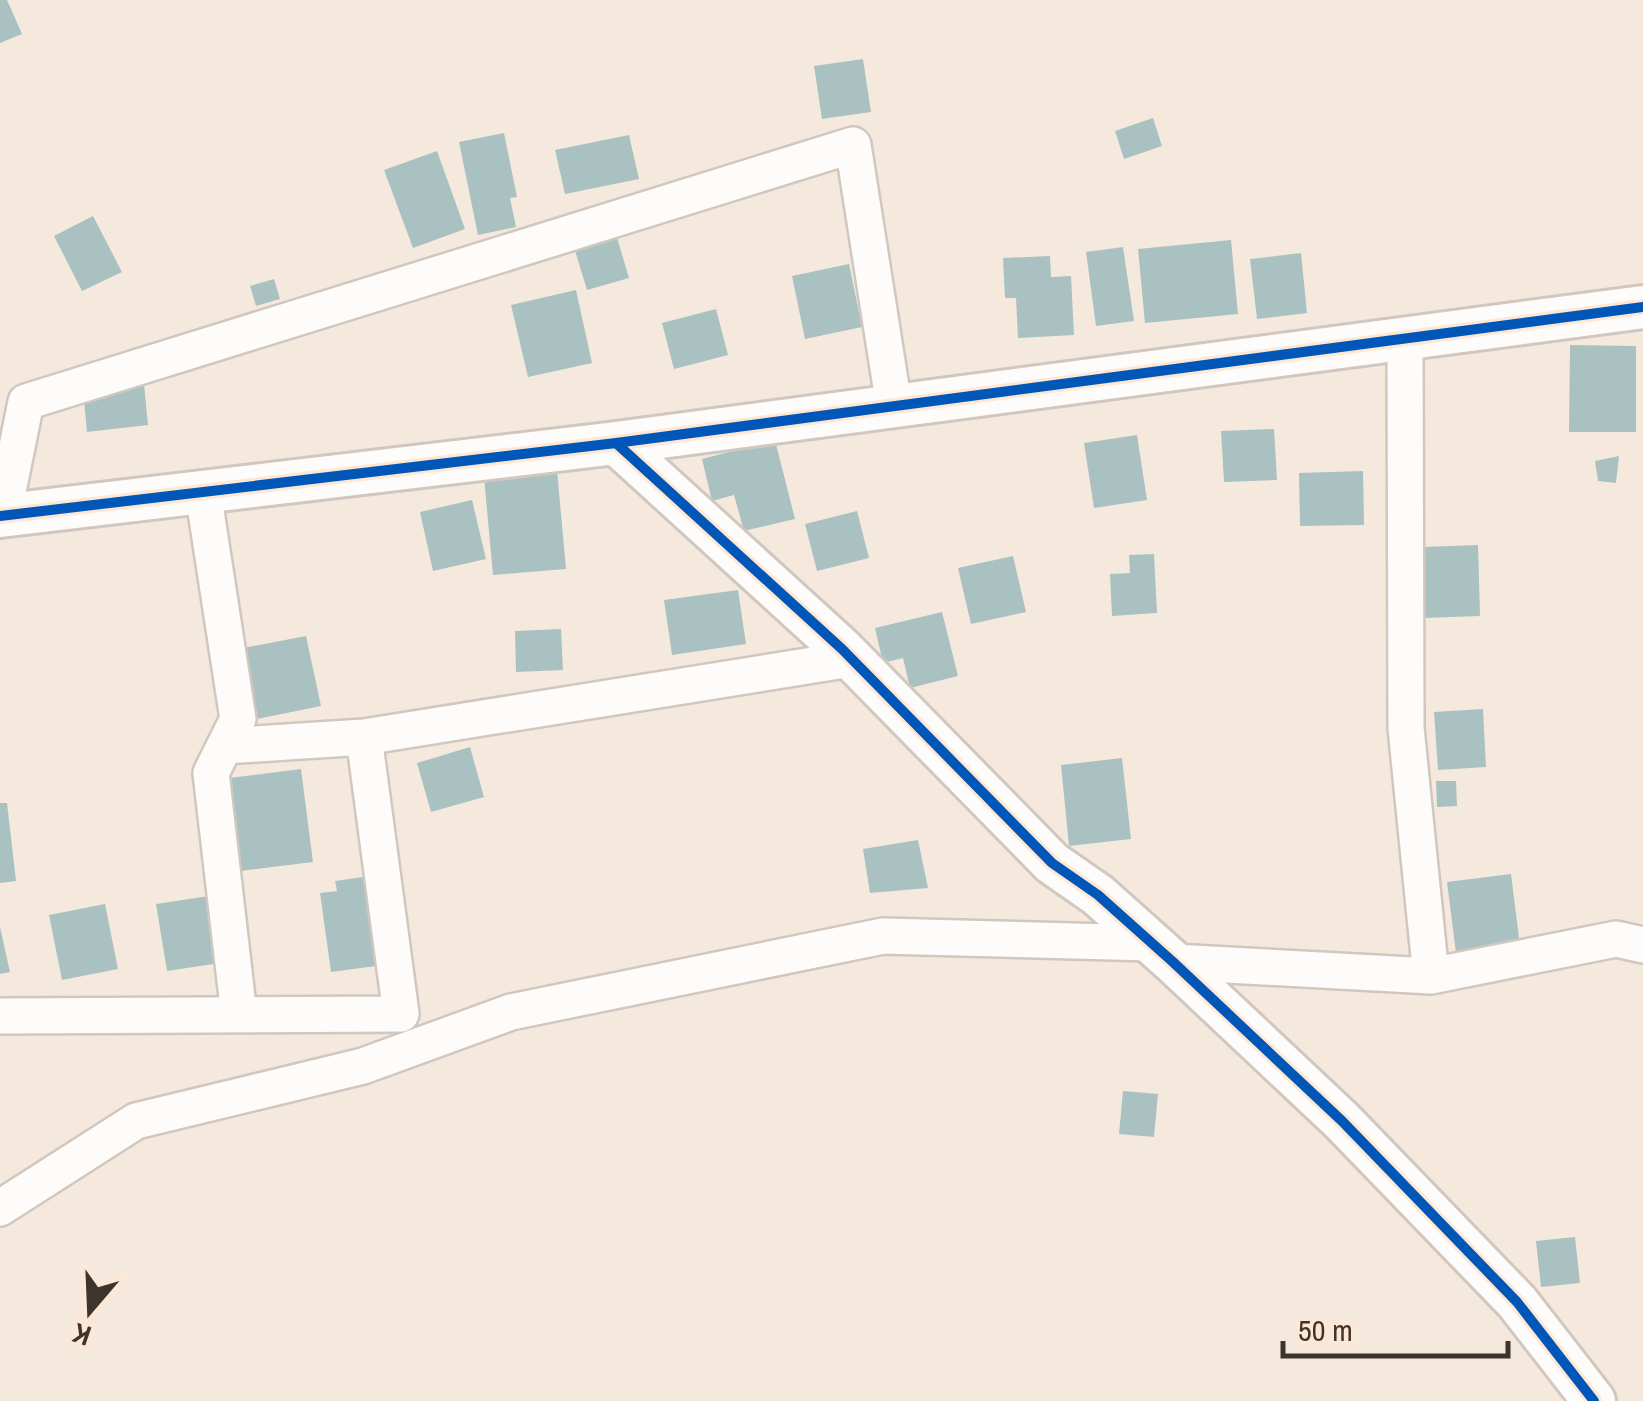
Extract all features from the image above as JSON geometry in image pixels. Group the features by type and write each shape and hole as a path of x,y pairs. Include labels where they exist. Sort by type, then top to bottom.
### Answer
{"street":[{"path":"894,406 853,146 26,402 2,516 616,443 1643,307"},
{"path":"1405,339 1406,728 1431,976"},
{"path":"616,443 851,659 1052,863 1098,895 1342,1120 1517,1302 1594,1401"},
{"path":"203,492 238,719 211,773 239,1015"},
{"path":"225,746 364,737 851,659"},
{"path":"0,1016 401,1014 364,737"},
{"path":"0,1208 136,1121 364,1066 510,1012 883,936 1162,952 1431,976 1616,939 1643,945"}],"building":[{"path":"0,0 7,0 22,34 0,43"},
{"path":"863,59 871,112 822,119 814,66"},
{"path":"1153,118 1162,146 1124,159 1115,131"},
{"path":"504,133 517,197 510,198 516,227 478,235 459,142"},
{"path":"629,135 639,179 565,194 555,150"},
{"path":"437,151 465,229 413,248 384,170"},
{"path":"93,216 122,272 82,291 54,236"},
{"path":"615,231 629,278 587,290 573,244"},
{"path":"1231,240 1238,314 1145,323 1138,249"},
{"path":"1123,247 1134,321 1096,326 1086,252"},
{"path":"1301,253 1307,313 1257,319 1250,259"},
{"path":"1050,256 1051,277 1071,276 1074,335 1018,338 1016,298 1005,298 1003,258"},
{"path":"849,264 862,327 805,339 792,276"},
{"path":"274,279 280,299 256,306 250,286"},
{"path":"576,290 592,363 528,377 511,305"},
{"path":"716,309 728,355 674,369 662,323"},
{"path":"1570,345 1636,346 1636,432 1569,432"},
{"path":"144,384 148,425 87,432 83,390"},
{"path":"1274,429 1277,480 1224,482 1221,431"},
{"path":"1137,435 1147,500 1094,508 1084,443"},
{"path":"775,440 795,519 744,531 734,495 712,501 702,459"},
{"path":"1619,456 1616,483 1598,481 1595,461"},
{"path":"557,470 566,569 493,575 484,477"},
{"path":"1363,471 1364,525 1300,526 1299,473"},
{"path":"472,500 486,559 433,571 420,512"},
{"path":"857,511 869,558 817,571 805,524"},
{"path":"1478,545 1480,616 1424,618 1423,547"},
{"path":"1154,554 1157,613 1112,616 1110,574 1130,573 1129,555"},
{"path":"1013,556 1026,612 971,624 958,568"},
{"path":"738,590 746,644 672,655 664,600"},
{"path":"942,612 958,676 910,688 903,658 883,663 875,628"},
{"path":"561,629 563,670 516,672 515,631"},
{"path":"306,636 321,706 257,719 243,648"},
{"path":"1483,709 1486,767 1438,770 1434,712"},
{"path":"470,747 484,797 431,812 417,763"},
{"path":"1122,758 1131,839 1069,846 1061,765"},
{"path":"301,769 313,862 240,871 229,778"},
{"path":"1436,781 1456,781 1457,806 1437,807"},
{"path":"0,803 7,803 16,881 0,883"},
{"path":"918,840 928,888 870,893 863,849"},
{"path":"1511,874 1520,946 1456,953 1447,882"},
{"path":"363,877 376,966 331,972 320,893 337,891 335,881"},
{"path":"209,896 220,963 167,971 156,904"},
{"path":"105,904 118,969 62,980 49,915"},
{"path":"0,927 10,972 0,974"},
{"path":"1123,1091 1158,1094 1154,1137 1119,1134"},
{"path":"1575,1237 1580,1283 1541,1287 1536,1241"}],"cycle path":[{"path":"0,516 616,443 1643,307"},
{"path":"616,443 842,649 1052,863 1098,895 1342,1121 1517,1302 1594,1401"}]}
